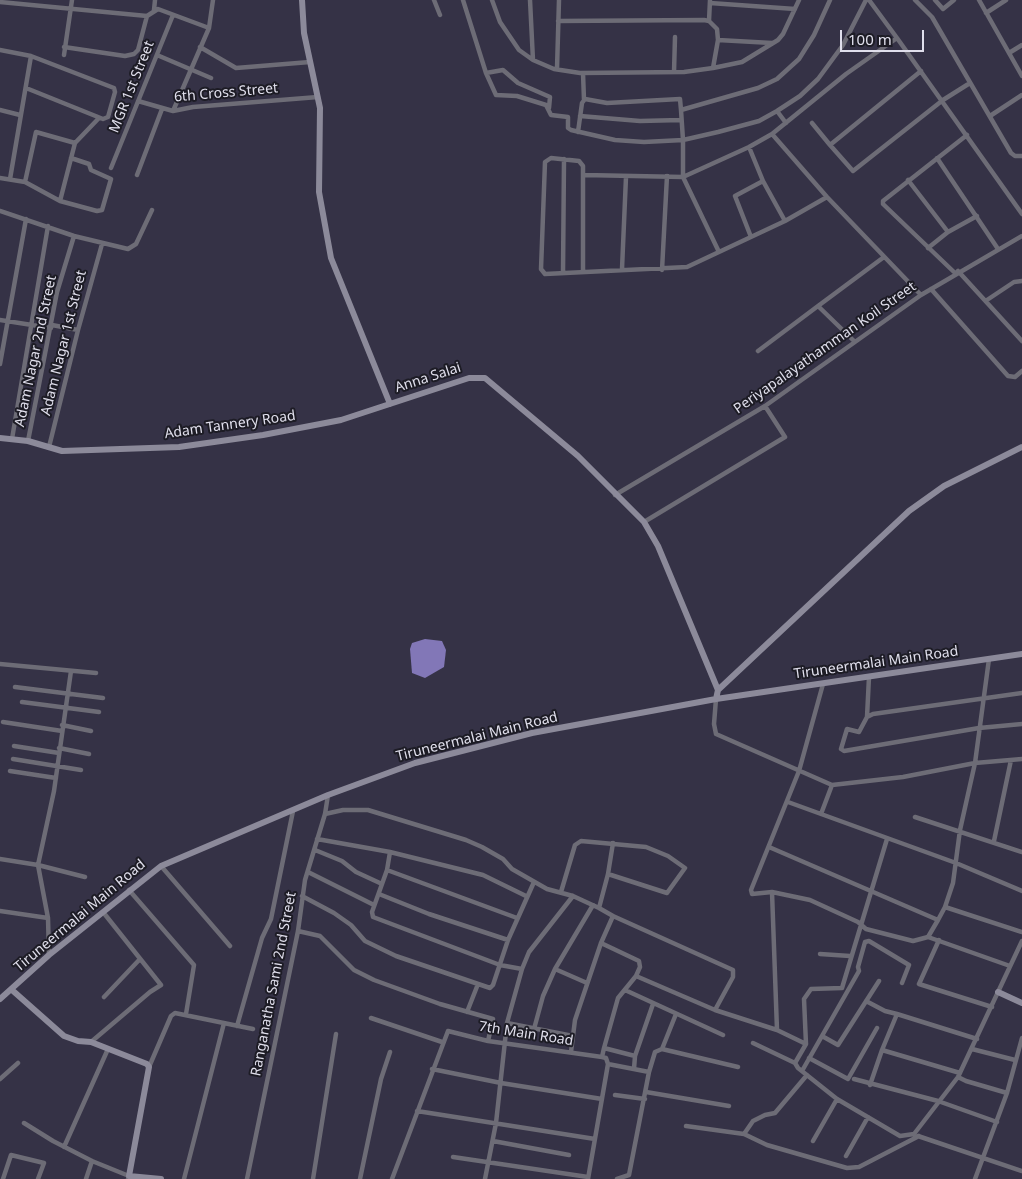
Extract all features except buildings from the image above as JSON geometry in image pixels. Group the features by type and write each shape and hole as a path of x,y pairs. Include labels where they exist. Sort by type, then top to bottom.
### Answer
{"street":[{"path":"64,55 72,0"},
{"path":"154,0 154,10"},
{"path":"173,111 209,28 213,0"},
{"name":"Anna Salai","path":"302,0 304,33 320,108 319,192 331,258 390,404 469,378 485,378 578,456 644,522 658,546 718,690"},
{"path":"434,0 440,15"},
{"path":"463,0 486,73 496,95 517,96 546,105 549,108"},
{"path":"492,0 500,22 511,41 519,50 534,60 558,69 583,73 674,72 713,68 742,62 774,43 783,34 799,0"},
{"path":"530,0 534,60"},
{"path":"558,69 559,0"},
{"path":"680,110 758,88 777,79 800,59 814,35 830,0"},
{"path":"486,73 504,70 518,83 550,97 550,115 568,117 568,128 578,132 615,140 644,142 683,140 759,121 800,96 818,79 843,45 868,0 942,100 1022,214"},
{"path":"915,0 932,17 1010,153 1015,156 1022,156"},
{"path":"935,0 943,9 954,0"},
{"path":"979,0 1022,76"},
{"path":"986,13 1006,0"},
{"path":"0,2 147,16"},
{"path":"709,21 710,2 795,9"},
{"path":"64,47 125,56 134,54 138,50 147,16 154,10 162,10 209,28"},
{"name":"MGR 1st Street","path":"111,168 174,15"},
{"path":"558,21 709,21 717,29 718,40 713,68"},
{"path":"674,72 675,37"},
{"path":"584,175 683,177 749,147 772,134 846,74 897,38"},
{"path":"718,40 774,43"},
{"path":"1009,53 1022,45"},
{"path":"200,48 221,62 236,68 310,62"},
{"path":"0,50 30,56 114,88 114,98 108,117 99,118 26,88"},
{"path":"157,55 211,78"},
{"path":"10,179 30,56"},
{"path":"830,145 921,71"},
{"path":"578,132 584,100 583,73"},
{"path":"812,123 853,171 942,100 970,83"},
{"path":"680,93 683,177 719,252"},
{"path":"990,116 1022,95"},
{"name":"6th Cross Street","path":"138,101 173,111 193,107 318,96"},
{"path":"584,100 607,103 680,99"},
{"path":"137,175 162,108"},
{"path":"0,110 20,114"},
{"path":"777,111 786,123"},
{"path":"580,116 640,121 681,120"},
{"path":"60,201 75,143 99,118"},
{"path":"25,182 36,132 75,143"},
{"path":"772,134 827,197 921,295"},
{"path":"967,136 885,197 884,204 928,248 987,300 1022,341"},
{"path":"749,147 763,181 786,221"},
{"path":"0,178 25,182 60,201 97,211 102,210 111,184 108,176 91,170 89,164 71,158"},
{"path":"583,271 584,175 581,162 551,158 545,162 541,269 544,273 563,273 622,269 662,270 686,267 786,221 827,197"},
{"path":"936,158 998,249"},
{"path":"563,273 564,159"},
{"path":"662,270 667,176"},
{"path":"622,269 626,177"},
{"path":"908,180 948,232"},
{"path":"751,237 735,196 763,181"},
{"path":"0,211 74,236 124,249 132,248 152,210"},
{"path":"928,248 948,232 977,216"},
{"path":"0,364 10,321 26,219"},
{"path":"12,439 48,226"},
{"name":"Adam Nagar 2nd Street","path":"28,441 52,326 57,292 74,236"},
{"name":"Periyapalayathamman Koil Street","path":"616,495 765,406 956,272 1022,236"},
{"name":"Adam Nagar 1st Street","path":"49,447 102,244"},
{"path":"758,351 884,257"},
{"path":"987,300 1014,282 1022,281"},
{"path":"931,289 1008,376 1015,377 1022,371"},
{"path":"818,306 855,342"},
{"path":"0,320 78,330"},
{"name":"Adam Tannery Road","path":"0,438 28,441 71,451 178,446 263,435 342,420 390,404"},
{"path":"644,522 785,437 765,406"},
{"path":"1022,447 944,486 910,511 718,690 714,724 716,734 832,784 903,777 975,763 1022,759"},
{"name":"Tiruneermalai Main Road","path":"0,999 49,955 161,866 328,795 415,763 524,735 716,699 1022,654"},
{"path":"928,936 945,907 953,883 960,830 975,763 989,659"},
{"path":"0,664 96,673"},
{"path":"49,955 48,918 38,865 56,778 70,670"},
{"path":"869,677 867,717 859,732 847,729 841,746 842,750 979,728 1022,724"},
{"path":"823,684 799,771 788,802 750,890 752,894 772,892 810,900 861,924 866,929 885,936 913,941 928,936 1010,966"},
{"path":"15,687 103,698"},
{"path":"867,717 882,712 1022,693"},
{"path":"22,702 99,712"},
{"path":"3,722 91,730"},
{"path":"14,746 89,754"},
{"path":"13,758 80,770"},
{"path":"994,841 1011,760"},
{"path":"10,771 56,778"},
{"path":"821,814 832,784"},
{"name":"Ranganatha Sami 2nd Street","path":"248,1179 298,931 302,896 325,814 328,795"},
{"path":"788,802 956,863 1022,891"},
{"path":"325,814 343,810 368,810 415,823 482,847 547,889 573,896 733,970 733,976 715,1010"},
{"path":"237,1026 262,938 271,919 293,811"},
{"path":"915,816 1022,852"},
{"path":"317,839 390,852 483,875 526,896"},
{"path":"795,1062 806,1044 803,1007 806,993 811,989 842,988 850,956 887,839"},
{"path":"561,892 577,842 613,843 655,850 685,868 667,894 608,874"},
{"path":"599,908 608,874 613,843"},
{"path":"769,847 938,920"},
{"path":"315,850 342,861 356,872 382,884"},
{"path":"390,852 387,870 374,905 373,917 500,965 522,969"},
{"path":"0,859 38,865 85,877"},
{"path":"161,866 230,946"},
{"path":"387,870 517,918"},
{"path":"308,872 374,905"},
{"path":"302,896 334,913 351,925 365,941 396,956 488,988 493,985 508,940 526,896 534,882"},
{"path":"129,890 194,965 186,1014"},
{"path":"772,892 777,1030"},
{"path":"379,894 429,914 508,940"},
{"path":"485,1179 496,1123 508,1024 522,969 529,952 573,896"},
{"path":"534,1029 543,996 555,969 593,905"},
{"path":"945,907 1022,932"},
{"path":"0,911 48,918"},
{"path":"91,1042 150,992 162,985 103,912"},
{"path":"570,1052 575,1020 601,943 613,916"},
{"path":"298,931 315,934 325,939 354,970 374,980 467,1012 494,1019 488,1041"},
{"path":"939,940 920,984 992,1007"},
{"path":"802,1071 859,971 858,967 865,942 869,941 910,965 902,983"},
{"path":"686,1126 744,1134 767,1145 847,1168 860,1166 916,1135 938,1101 959,1075 1022,941"},
{"path":"453,1157 588,1178 608,1064 606,1058 602,1057 604,1048 618,998 636,976 640,968 639,961 601,943"},
{"path":"820,954 850,956"},
{"path":"104,997 140,960"},
{"path":"555,969 587,983"},
{"path":"636,976 715,1010 777,1030 806,1044"},
{"path":"822,1036 838,1045 879,981"},
{"path":"467,1012 478,984"},
{"path":"12,990 64,1036 78,1041 91,1042 149,1067"},
{"path":"625,990 723,1035"},
{"path":"998,992 1022,1002"},
{"path":"866,1002 885,1011 977,1039"},
{"path":"634,1069 635,1056 653,1004"},
{"path":"129,1178 149,1067 171,1016 175,1013 186,1014 253,1029"},
{"path":"662,1049 676,1014"},
{"path":"870,1084 897,1014"},
{"path":"371,1018 442,1042 392,1179"},
{"path":"184,1179 224,1023"},
{"path":"508,1024 573,1036"},
{"path":"809,1058 848,1079 877,1028"},
{"name":"7th Main Road","path":"442,1042 448,1031 488,1041 602,1057"},
{"path":"313,1179 336,1034"},
{"path":"975,1179 1007,1093 1022,1038"},
{"path":"753,1043 795,1062 802,1071 837,1099 900,1136 916,1135 984,1156 1022,1171"},
{"path":"604,1048 635,1056"},
{"path":"64,1147 108,1049"},
{"path":"617,1179 629,1175 649,1072 655,1052 662,1049 738,1067"},
{"path":"972,1049 1015,1060"},
{"path":"882,1050 1007,1093"},
{"path":"360,1179 381,1079 390,1052"},
{"path":"0,1079 18,1063"},
{"path":"608,1064 649,1072"},
{"path":"432,1069 501,1083 602,1099"},
{"path":"744,1134 753,1121 765,1115 775,1113 807,1075"},
{"path":"854,1079 938,1101 997,1122"},
{"path":"646,1092 729,1106"},
{"path":"616,1095 645,1098"},
{"path":"813,1141 837,1099"},
{"path":"417,1111 595,1139"},
{"path":"846,1156 868,1117"},
{"path":"24,1123 64,1147 129,1178 162,1179"},
{"path":"492,1141 569,1155"},
{"path":"3,1179 11,1155 44,1163 38,1179"},
{"path":"86,1179 92,1161"}],"shaded area":[{"path":"425,639 442,641 446,650 444,667 425,678 412,673 410,649 412,643"}]}
